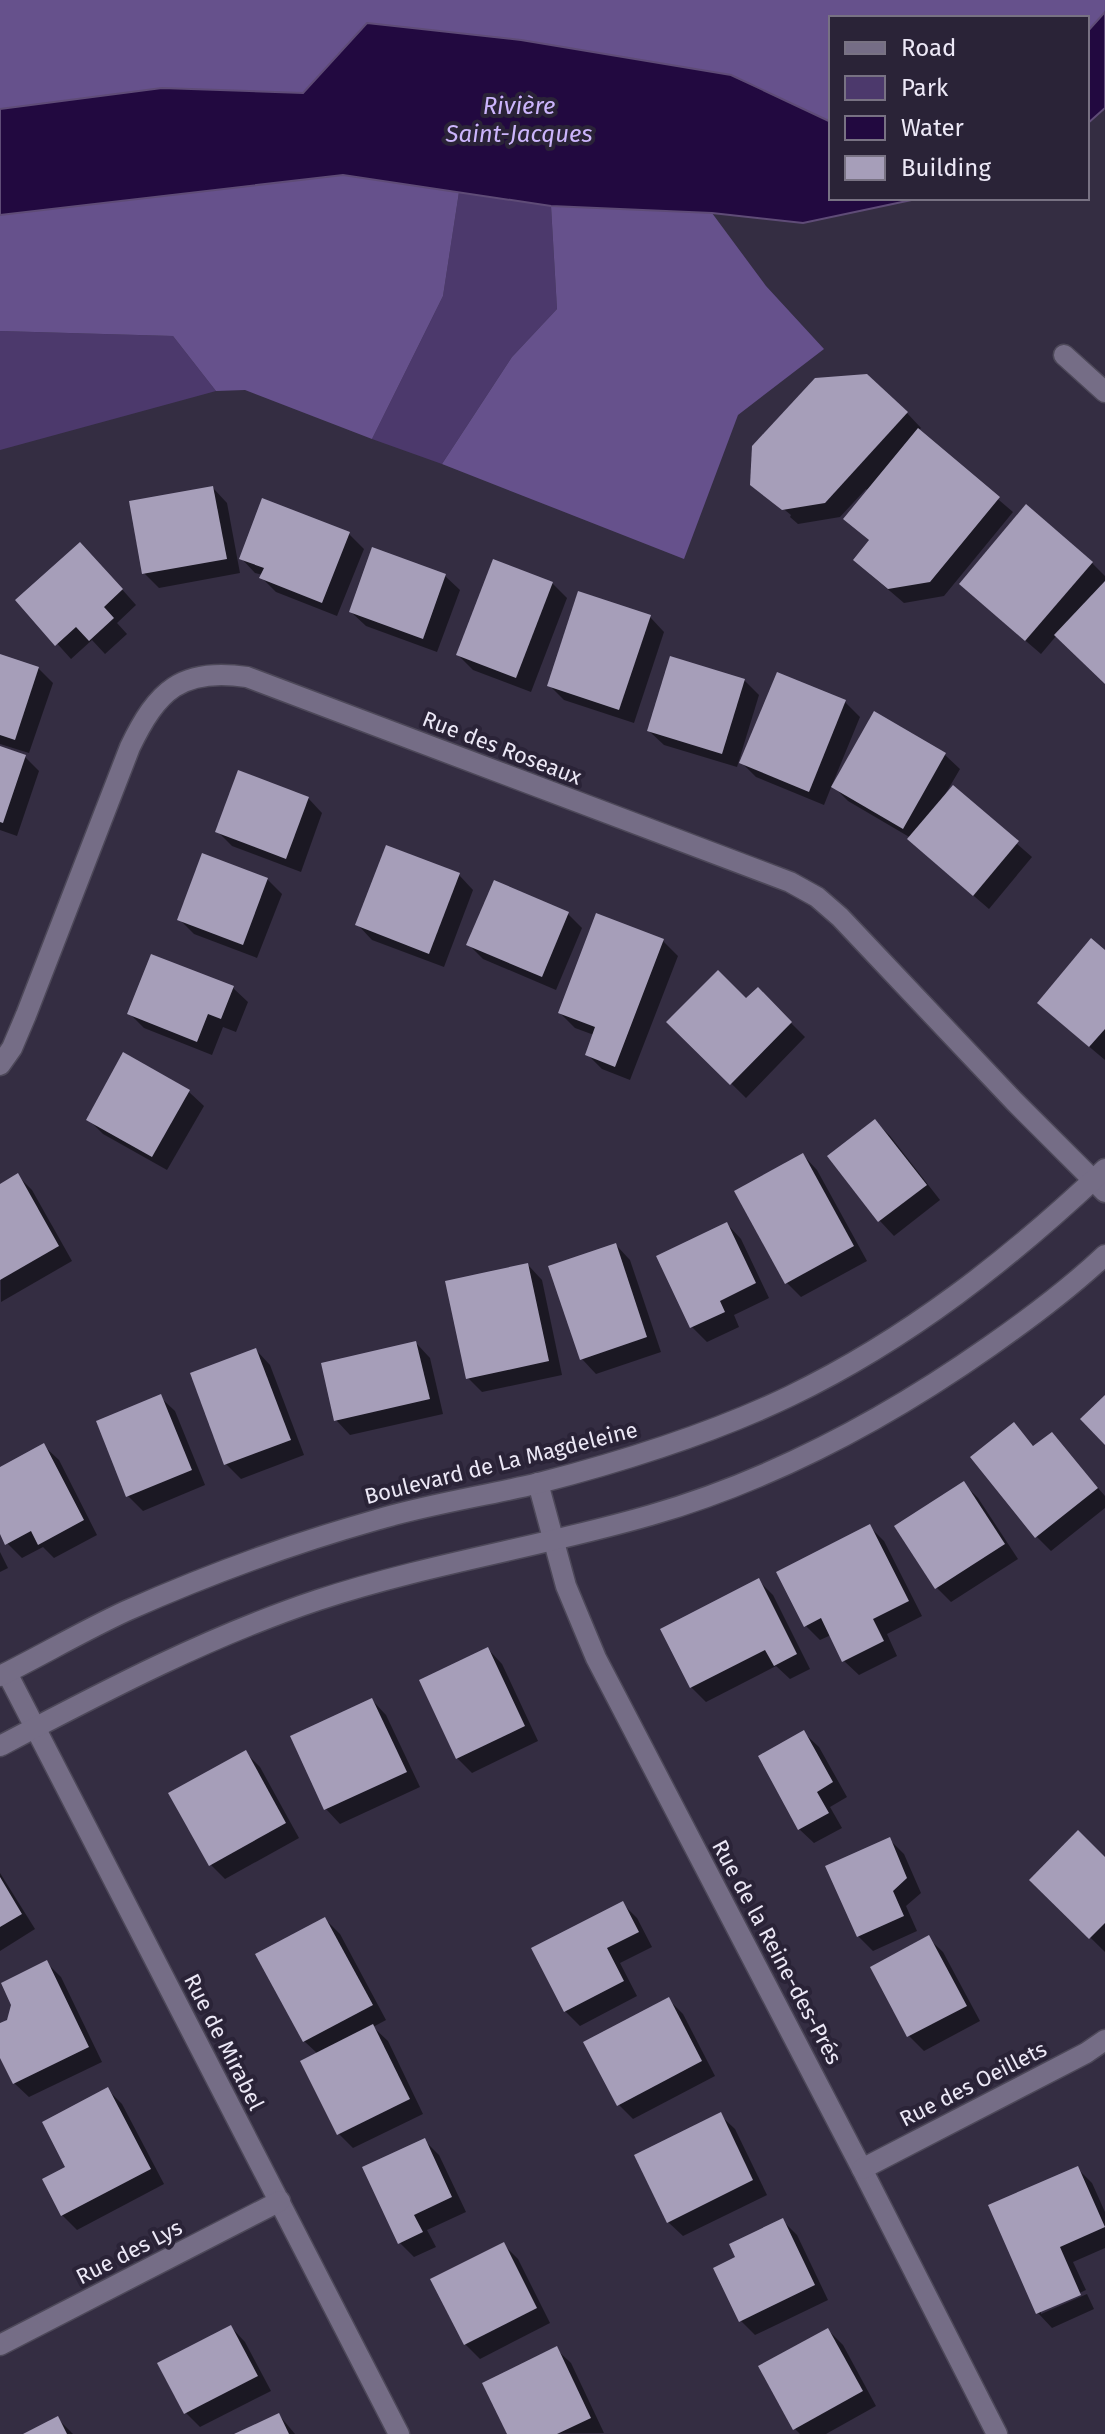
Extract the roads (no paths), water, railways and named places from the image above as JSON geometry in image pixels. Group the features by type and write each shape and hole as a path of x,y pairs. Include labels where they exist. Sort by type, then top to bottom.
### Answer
{"street":[{"path":"1064,355 1105,392"},
{"name":"Rue des Roseaux","path":"0,1065 12,1048 26,1015 130,747 143,721 157,700 175,686 198,676 222,673 247,677 790,882 817,897 840,917 1014,1101 1101,1180"},
{"name":"Boulevard de La Magdeleine","path":"3,1675 125,1612 279,1550 380,1518 538,1483 625,1458 696,1434 790,1396 872,1352 956,1297 1101,1180"},
{"path":"0,1746 208,1642 316,1600 433,1567 553,1542 693,1502 785,1464 883,1415 927,1389 1066,1290 1105,1255"},
{"name":"Rue de la Reine-des-Prés","path":"538,1483 577,1616 596,1658 997,2434"},
{"name":"Rue de Mirabel","path":"3,1675 36,1727 399,2434"},
{"name":"Rue des Oeillets","path":"862,2169 1086,2053 1105,2040"},
{"name":"Rue des Lys","path":"0,2345 280,2201"}],"water":[{"path":"1105,12 1105,108 1089,122 1089,30"},
{"name":"Rivière Saint-Jacques","path":"367,23 521,40 731,75 829,121 829,200 912,200 803,223 712,213 551,206 343,175 0,215 0,109 162,88 303,93"}]}
